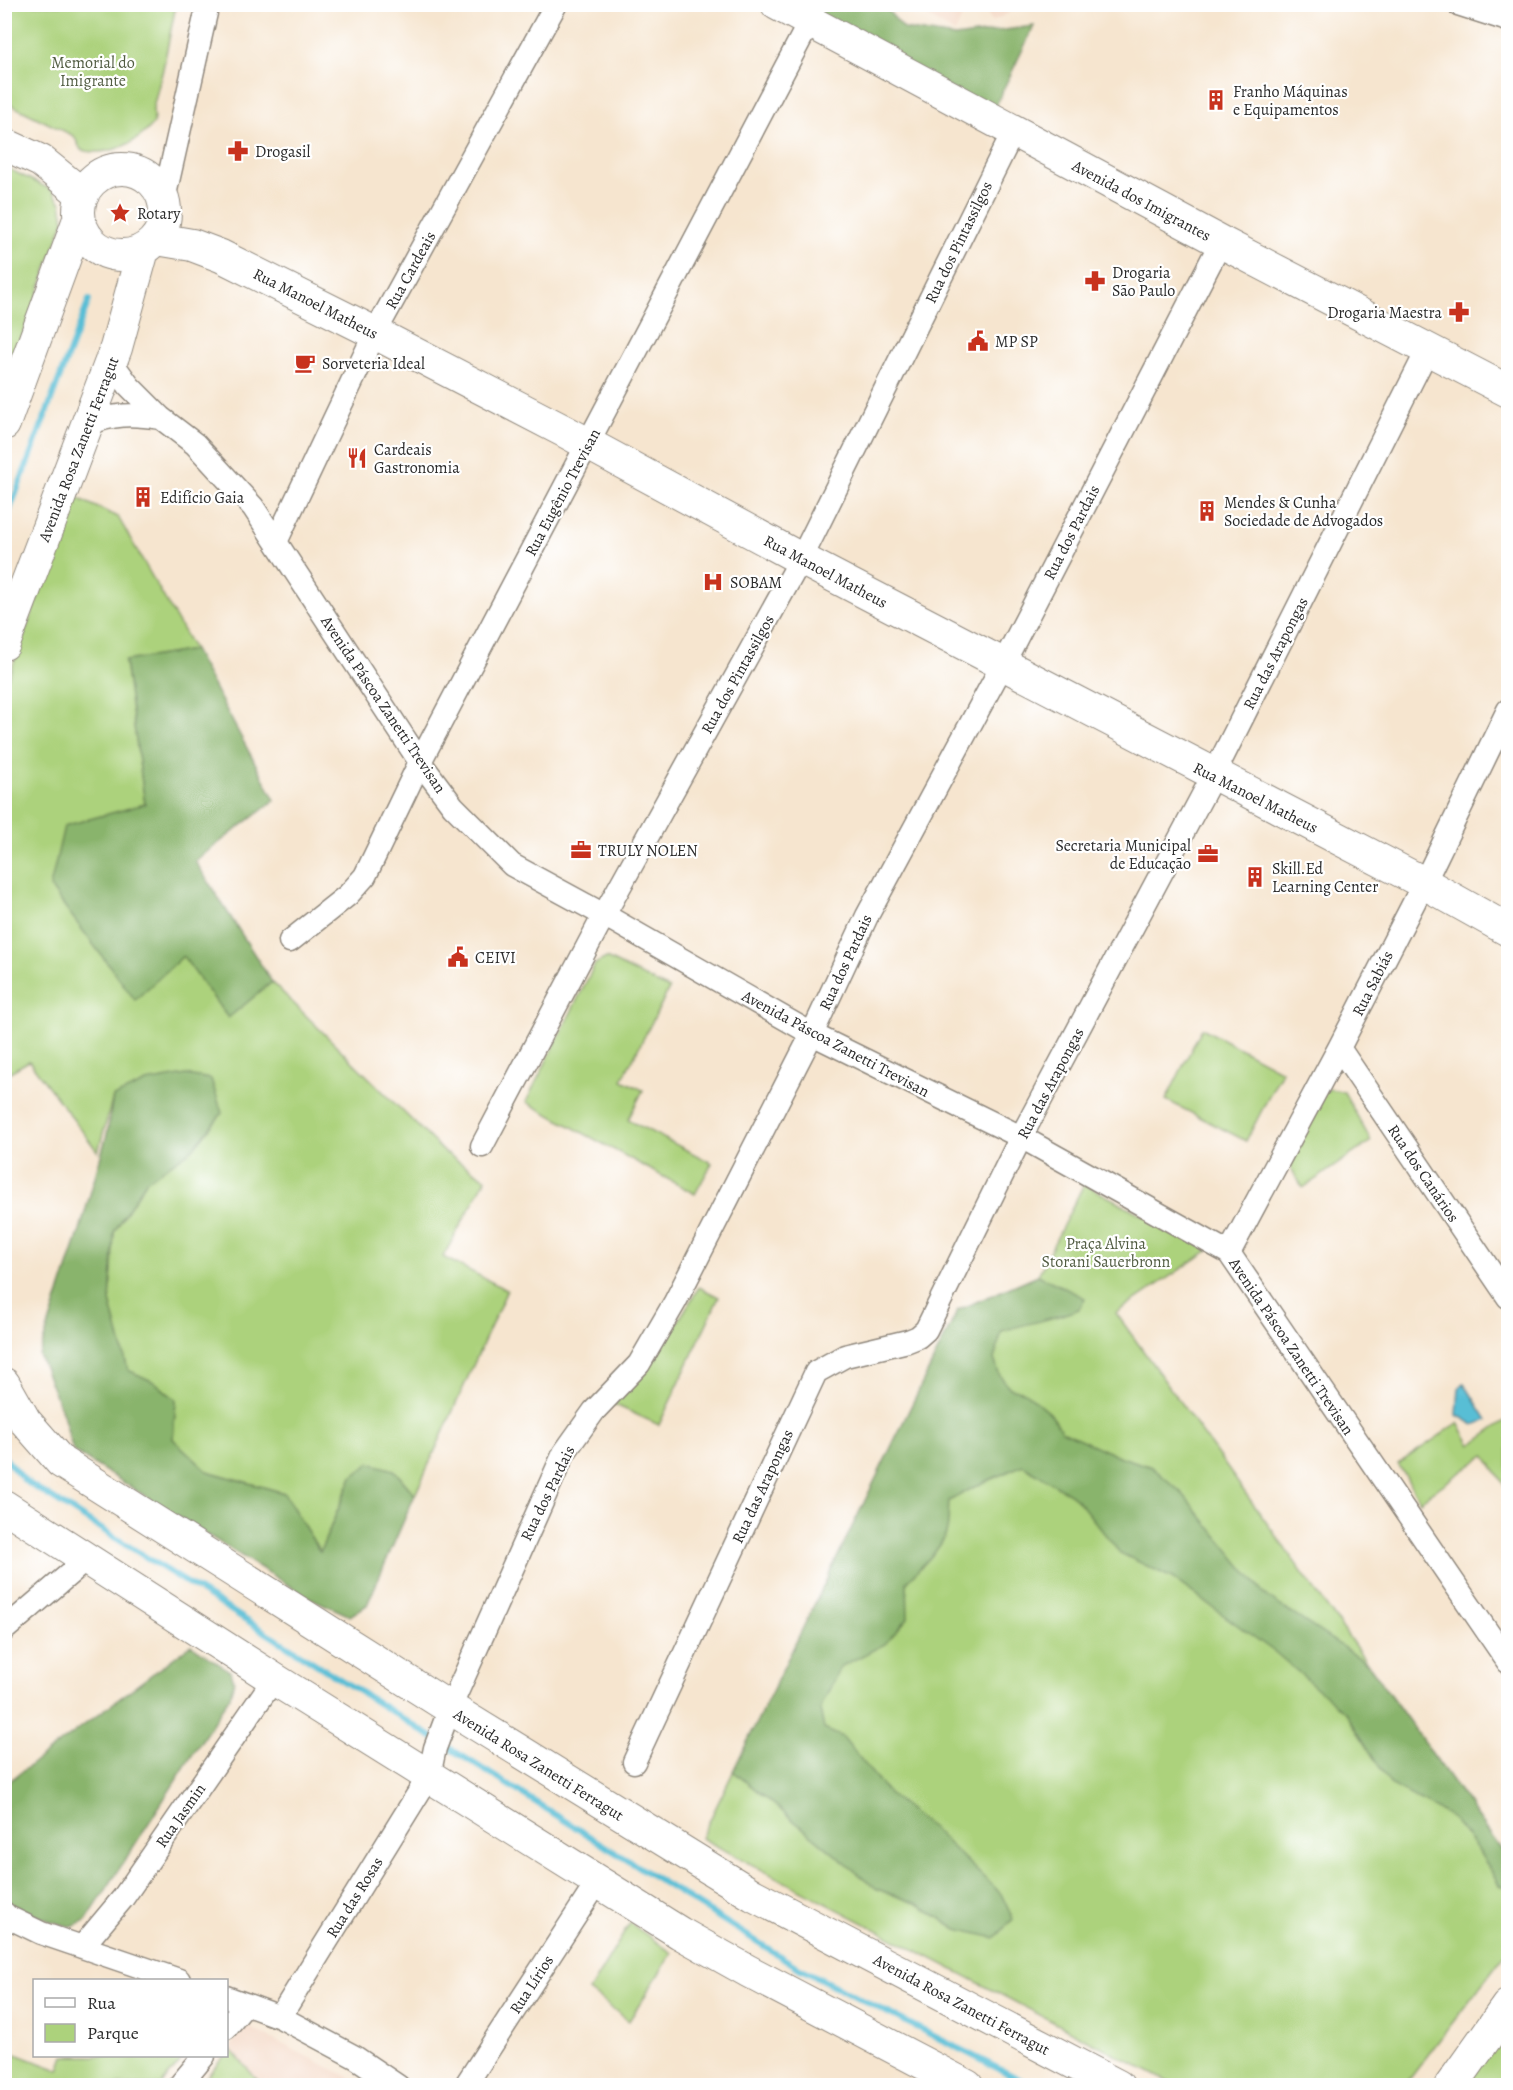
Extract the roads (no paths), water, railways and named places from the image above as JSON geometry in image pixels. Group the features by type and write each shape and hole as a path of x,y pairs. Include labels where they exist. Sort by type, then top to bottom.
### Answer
{"main road":[{"name":"Avenida dos Imigrantes","path":"777,4 1013,132 1508,391"},
{"path":"4,144 41,161 81,207 88,238 103,251 116,255 130,255 150,244 164,227 166,213 164,199 159,188 141,173 129,169 117,169 106,172 87,186 81,207 4,424"},
{"name":"Rua Manoel Matheus","path":"150,244 192,245 221,256 375,333 1499,924"},
{"name":"Avenida Rosa Zanetti Ferragut","path":"4,644 116,348 150,244"},
{"name":"Avenida Rosa Zanetti Ferragut","path":"4,1384 25,1421 61,1462 450,1708 753,1895 1118,2085"},
{"path":"4,1506 597,1883 748,1971 967,2085"},
{"path":"1451,2085 1509,2006"}],"street":[{"path":"164,199 208,4"},
{"name":"Rua Cardeais","path":"276,542 375,333 556,4"},
{"path":"1458,4 1509,20"},
{"name":"Rua Eugênio Trevisan","path":"290,941 348,895 365,876 420,762 810,21"},
{"name":"Rua dos Pintassilgos","path":"482,1146 604,915 801,559 1013,132"},
{"name":"Rua dos Pardais","path":"429,1776 435,1748 450,1708 564,1453 594,1411 639,1364 675,1302 812,1034 867,916 1003,664 1221,242"},
{"name":"Avenida Páscoa Zanetti Trevisan","path":"116,348 116,368 129,386 161,418 195,444 253,507 420,762 453,806 512,865 812,1034 1021,1137 1228,1253 1509,1662"},
{"name":"Rua das Arapongas","path":"634,1762 816,1372 845,1356 908,1341 918,1337 926,1330 1021,1137 1214,774 1428,349"},
{"path":"87,425 100,418 120,414 161,418"},
{"name":"Rua Sabiás","path":"1228,1253 1339,1048 1509,710"},
{"name":"Rua dos Canários","path":"1339,1048 1509,1297"},
{"path":"4,1630 87,1560"},
{"name":"Rua Jasmin","path":"82,1947 123,1898 274,1679"},
{"name":"Rua das Rosas","path":"280,2017 429,1776"},
{"name":"Rua Lírios","path":"465,2085 597,1883"},
{"path":"4,1913 40,1933 176,1979"},
{"path":"228,2022 236,2000 280,2017 355,2057 398,2085"},
{"path":"179,2085 202,2057"}],"water":[{"path":"1464,1383 1487,1420 1474,1425 1457,1415 1459,1388"}],"waterway":[{"path":"4,525 89,300"},
{"path":"4,1457 25,1481 799,1968 1033,2086"}],"place":[{"name":"Franho Máquinas e Equipamentos","path":"1216,100"},
{"name":"Drogasil","path":"238,151"},
{"name":"Rotary","path":"120,213"},
{"name":"Drogaria São Paulo","path":"1095,281"},
{"name":"Drogaria Maestra","path":"1459,312"},
{"name":"MP SP","path":"978,341"},
{"name":"Sorveteria Ideal","path":"305,363"},
{"name":"Cardeais Gastronomia","path":"357,458"},
{"name":"Edifício Gaia","path":"143,497"},
{"name":"Mendes & Cunha Sociedade de Advogados","path":"1207,511"},
{"name":"SOBAM","path":"713,582"},
{"name":"TRULY NOLEN","path":"581,850"},
{"name":"Secretaria Municipal de Educação","path":"1208,854"},
{"name":"Skill.Ed Learning Center","path":"1255,877"},
{"name":"CEIVI","path":"458,957"}],"park label":[{"name":"Memorial do Imigrante","path":"93,71"},
{"name":"Praça Alvina Storani Sauerbronn","path":"1106,1252"}]}
